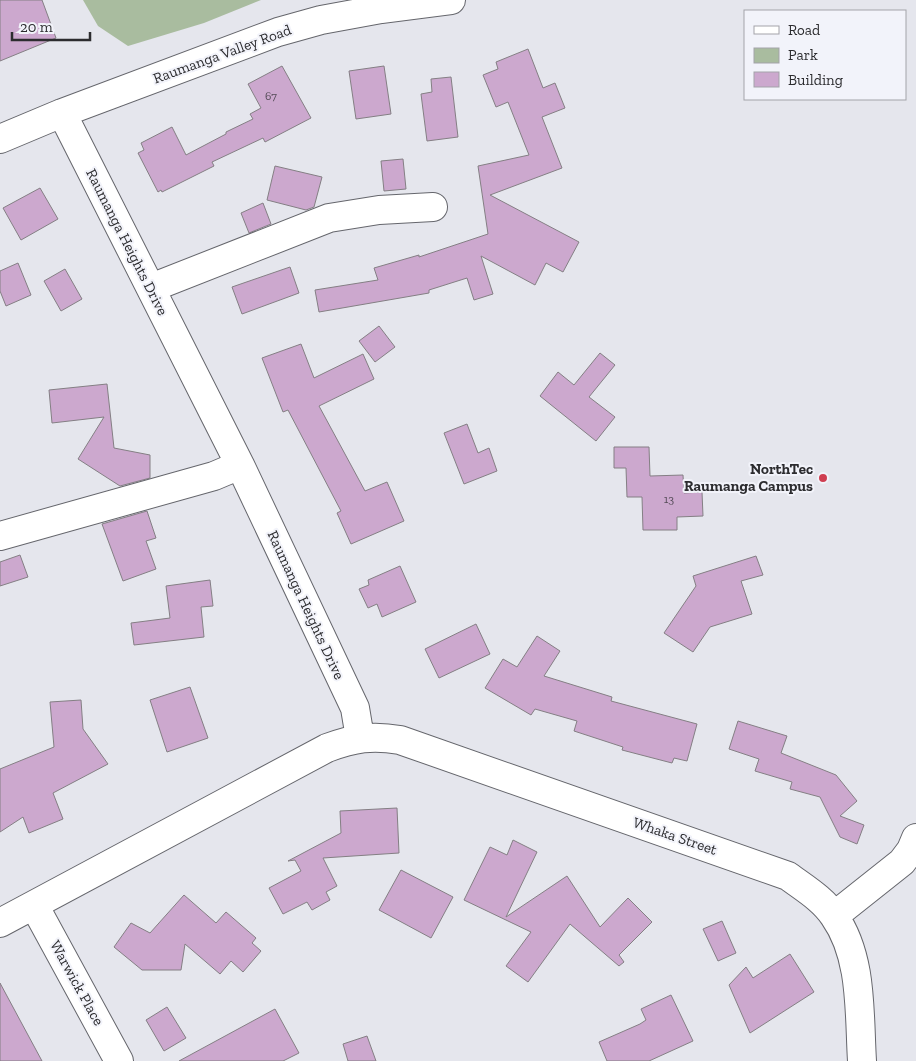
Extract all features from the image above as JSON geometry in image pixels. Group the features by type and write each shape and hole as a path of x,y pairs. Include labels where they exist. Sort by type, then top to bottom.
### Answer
{"street":[{"name":"Raumanga Valley Road","path":"0,139 62,113 278,32 322,20 382,9 452,0"},
{"name":"Raumanga Heights Drive","path":"62,113 240,465 354,708 360,738"},
{"path":"151,288 329,218 379,210 433,207"},
{"path":"0,536 214,476 240,465"},
{"name":"Whaka Street","path":"360,738 383,737 400,740 788,876 816,897 834,916 847,941 856,971 862,1061"},
{"path":"0,923 327,748 360,738"},
{"path":"834,916 902,862 911,850 916,838"},
{"name":"Warwick Place","path":"34,905 119,1061"}],"green space":[{"path":"83,0 261,0 204,23 128,46 98,26"}],"building":[{"path":"0,0 42,0 56,38 0,61"},
{"path":"528,49 543,88 555,83 565,108 542,117 562,168 490,195 579,242 563,272 546,263 535,285 481,256 493,294 474,300 467,278 429,290 429,293 319,312 315,290 378,280 374,268 419,255 419,257 488,234 478,166 529,155 508,102 496,107 483,75 498,69 496,62"},
{"path":"282,66 311,118 265,142 263,138 212,162 214,166 162,192 161,190 158,192 138,153 144,150 141,143 172,127 186,155 226,134 226,132 253,119 250,114 261,108 248,84"},
{"path":"384,66 391,114 356,119 349,71"},
{"path":"451,77 458,137 427,141 421,94 432,92 431,79"},
{"path":"403,159 406,189 384,191 381,161"},
{"path":"275,166 322,177 314,207 306,210 267,200"},
{"path":"40,188 58,219 21,240 3,208"},
{"path":"263,203 271,224 249,233 241,213"},
{"path":"18,263 31,295 6,306 0,291 0,271"},
{"path":"290,267 299,293 242,314 232,287"},
{"path":"65,269 82,299 61,311 44,281"},
{"path":"379,326 395,347 375,362 359,341"},
{"path":"301,344 314,378 363,354 374,379 319,406 365,491 387,482 404,521 351,544 337,513 341,511 288,410 283,412 262,358"},
{"path":"600,353 615,365 589,397 615,417 596,441 540,396 558,372 574,385"},
{"path":"107,384 114,448 150,455 150,478 120,486 78,459 104,417 52,423 49,390"},
{"path":"467,424 478,453 489,448 497,471 464,484 444,433"},
{"path":"614,447 649,447 650,476 683,475 684,493 702,492 703,516 677,517 677,530 643,530 642,497 627,497 626,468 614,468"},
{"path":"147,511 156,538 146,541 156,569 123,581 102,524"},
{"path":"20,555 28,577 0,586 0,562"},
{"path":"756,556 763,575 741,581 752,614 710,627 693,652 664,633 696,586 693,576"},
{"path":"400,566 416,602 382,617 377,604 368,608 359,589 369,585 368,580"},
{"path":"210,580 213,606 201,607 204,637 134,645 131,623 170,618 166,586"},
{"path":"476,624 490,654 439,678 425,649"},
{"path":"537,636 560,651 544,676 612,697 611,701 697,724 687,761 674,758 672,763 622,750 623,747 574,731 577,721 535,709 531,715 485,688 503,659 517,667"},
{"path":"190,687 208,738 167,752 150,700"},
{"path":"81,700 83,729 108,764 53,793 63,819 29,833 23,817 0,832 0,769 54,747 50,702"},
{"path":"738,721 787,736 781,753 836,775 857,801 840,816 864,825 857,844 840,837 820,797 790,789 792,782 755,771 759,759 729,749"},
{"path":"397,808 399,853 323,858 337,886 326,892 330,900 312,910 307,902 283,914 269,888 301,871 295,860 288,861 341,833 340,811"},
{"path":"513,840 537,852 506,917 567,876 600,927 628,898 652,922 619,955 624,962 619,966 570,924 528,982 506,966 531,932 464,900 490,847 507,855"},
{"path":"401,870 453,897 431,938 379,910"},
{"path":"184,895 216,923 226,912 256,938 252,943 261,951 243,972 231,961 220,974 185,944 181,970 142,970 114,947 131,923 150,933"},
{"path":"722,921 736,953 718,961 703,929"},
{"path":"790,954 814,992 750,1033 729,985 746,967 753,978"},
{"path":"0,983 42,1061 0,1061"},
{"path":"671,995 693,1041 649,1061 607,1061 599,1042 640,1024 646,1020 641,1009"},
{"path":"167,1007 186,1038 164,1051 146,1020"},
{"path":"275,1009 299,1053 283,1061 179,1061"},
{"path":"367,1036 376,1061 348,1061 343,1044"}],"place":[{"name":"NorthTec Raumanga Campus","path":"823,478"}]}
